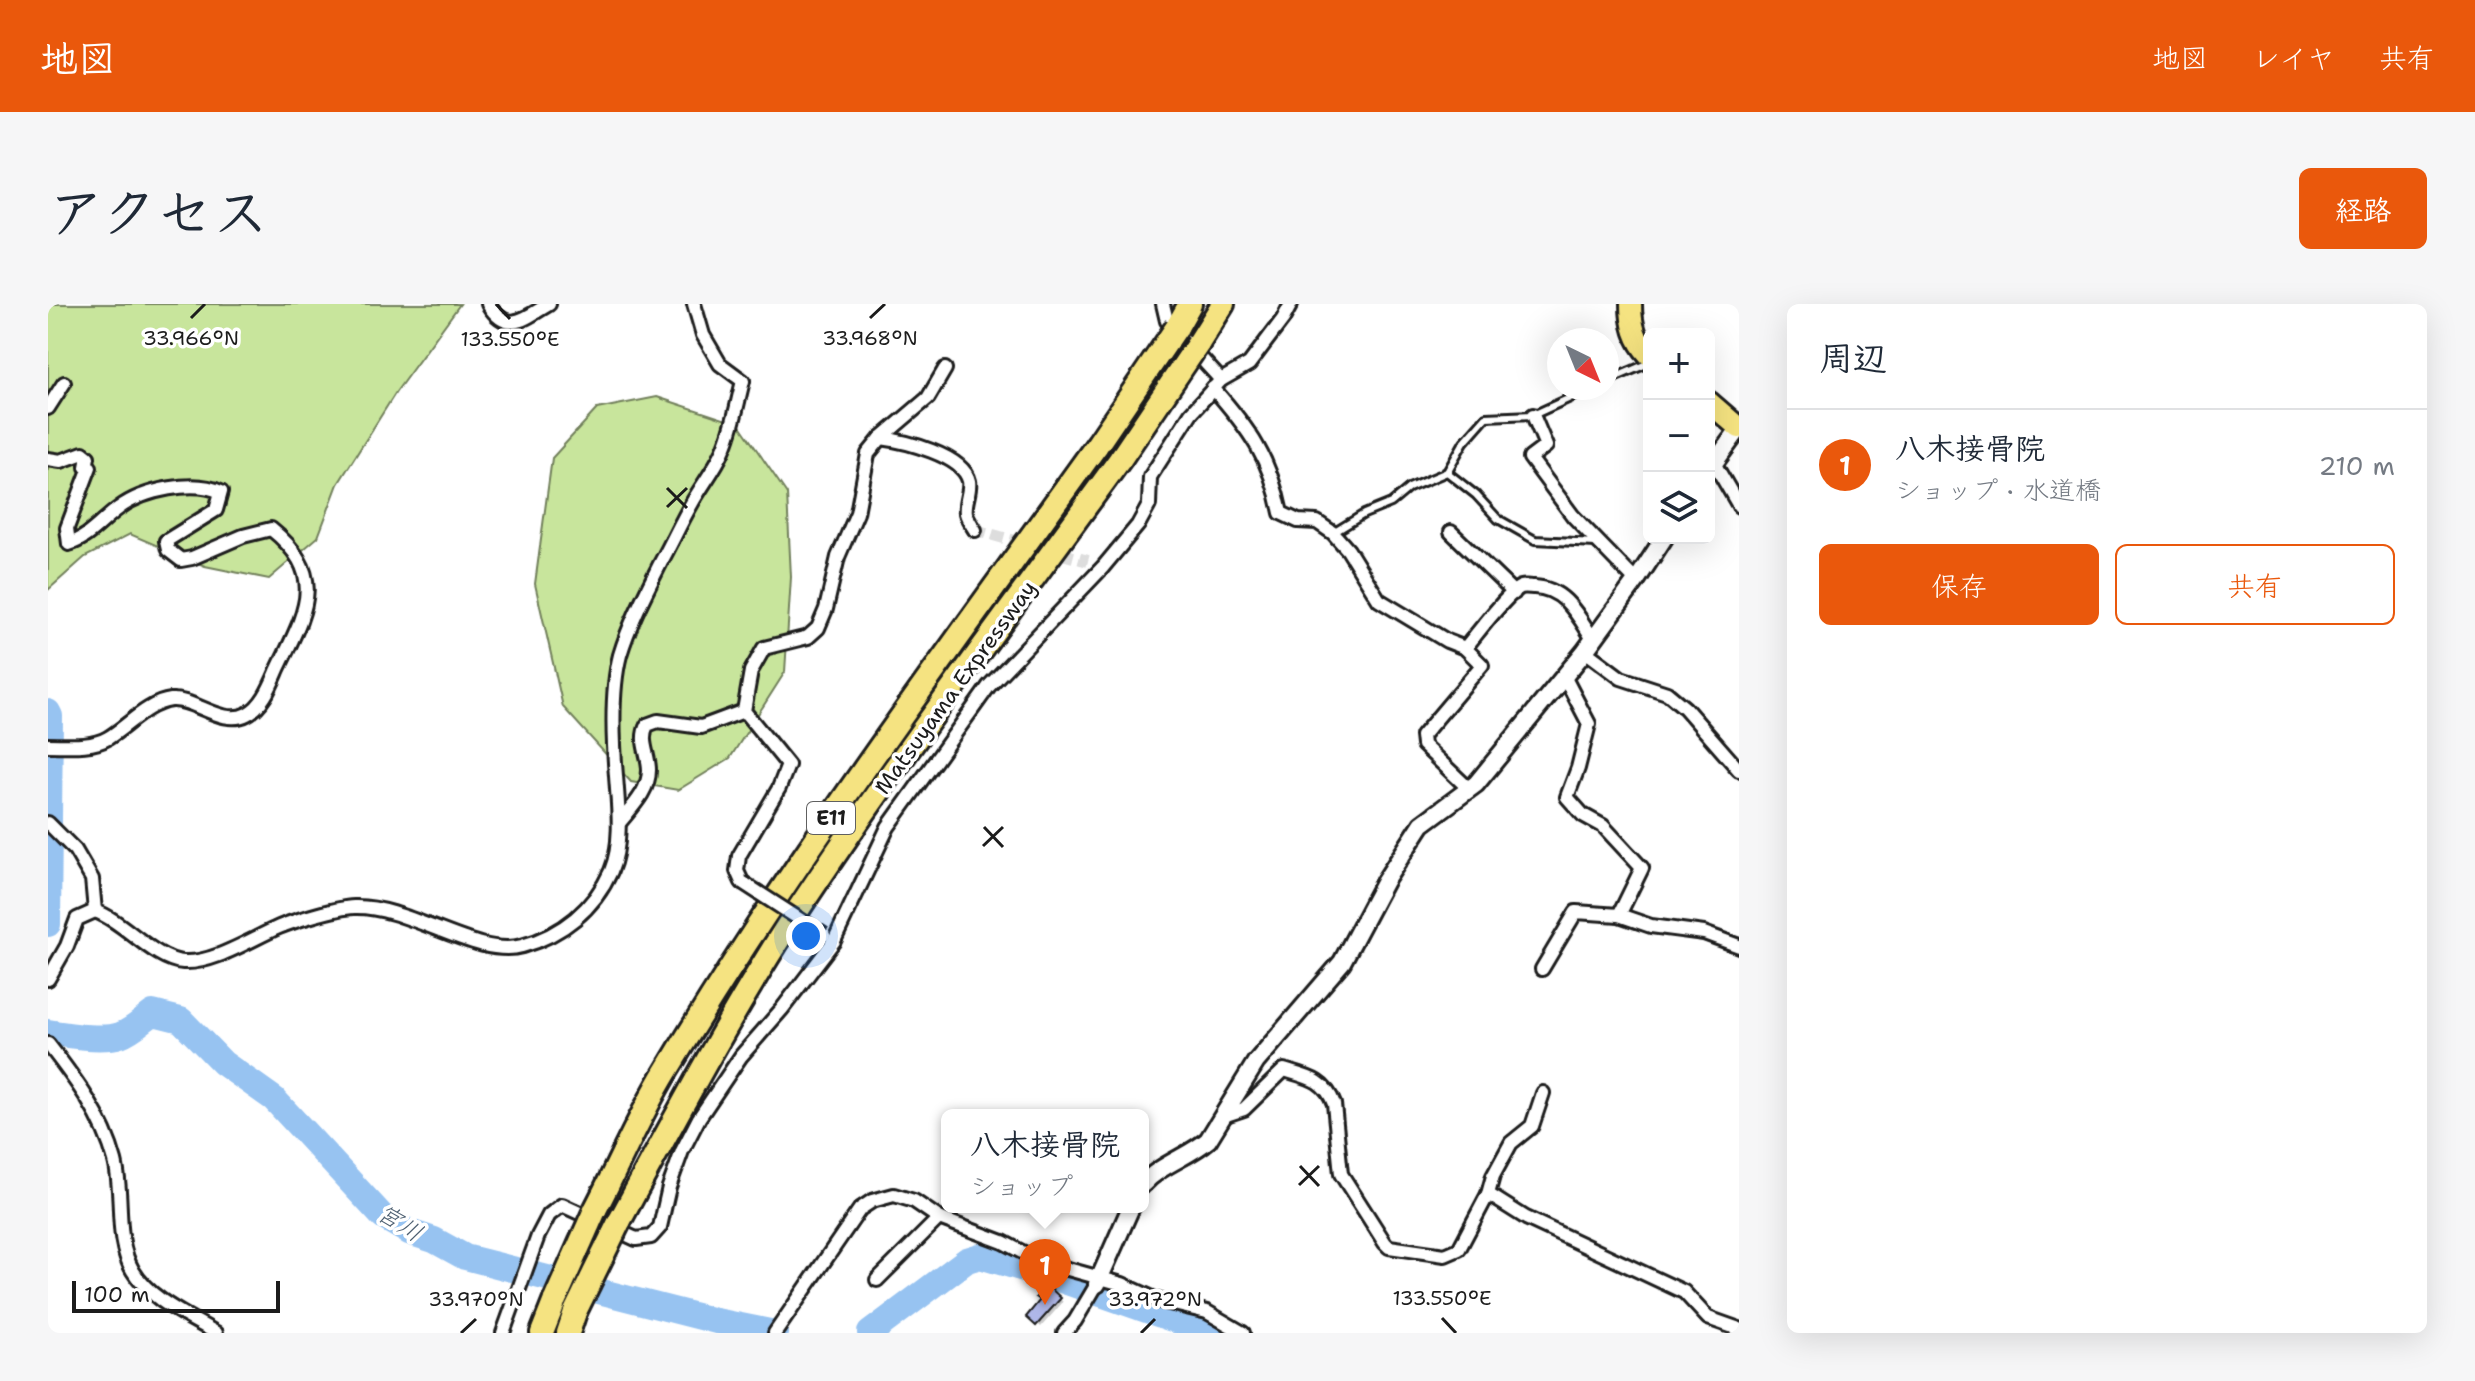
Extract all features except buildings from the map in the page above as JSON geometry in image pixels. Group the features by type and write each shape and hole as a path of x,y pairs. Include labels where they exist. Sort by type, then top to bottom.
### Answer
{"highway":[{"name":"Matsuyama Expressway","path":"542,1333 595,1210 665,1073 756,926 1097,445 1190,304"},
{"name":"Matsuyama Expressway","path":"571,1323 619,1222 692,1087 777,943 875,798 1121,458 1223,304"},
{"path":"1631,304 1634,330 1643,348"},
{"path":"1715,407 1739,428"}],"street":[{"path":"488,304 497,318 514,323 549,304"},
{"path":"48,979 67,946 77,919 95,911 108,915 165,957 183,962 220,955 281,926 350,907 374,907 393,912 491,948 520,947 556,933 579,917 594,901 612,869 620,822 615,771 619,659 631,621 690,506 723,450 743,381 720,364 703,335 694,304"},
{"path":"1163,304 1167,321 1217,384 1260,450 1275,480 1281,513 1298,521 1317,522 1333,533 1348,550 1379,600 1447,641 1465,648 1482,665 1422,736 1423,745 1469,789"},
{"path":"503,1333 538,1236 549,1215 562,1205 636,1239 651,1237 660,1227 677,1163 699,1118 741,1056 810,974 888,827 989,686 1103,567 1138,525 1149,505 1150,477 1191,413 1217,384 1249,364 1291,304"},
{"path":"829,938 742,882 737,871 739,856 779,788 788,765 744,711 751,671 764,648 808,637 818,628 826,609 838,557 857,513 868,454 881,438 928,398 945,369"},
{"path":"48,408 64,383"},
{"path":"1533,415 1546,446 1530,458 1573,516 1636,581"},
{"path":"1715,461 1739,428"},
{"path":"881,438 905,441 949,459 963,470 969,482 966,514 975,530"},
{"path":"48,459 61,461 83,453 88,457 86,467 90,467 67,528 69,544 80,541 120,507 143,494 173,488 211,487 221,492 216,510 166,541 168,550 181,560 192,558 243,536 271,529 287,542 304,568 308,594 302,618 266,693 254,710 244,717 227,717 173,700 153,706 105,740 79,745 48,745"},
{"path":"1715,472 1739,506"},
{"path":"1451,532 1514,593"},
{"path":"1149,1177 1208,1140 1256,1062 1342,962 1385,881 1422,824 1476,784 1589,645 1660,544"},
{"path":"1088,561 1103,567"},
{"path":"1465,648 1521,587 1539,587 1558,594 1572,605 1589,645 1621,678 1667,693 1685,708 1739,770"},
{"path":"1564,676 1589,724 1567,797 1583,815 1603,826 1642,868 1619,915"},
{"path":"620,822 644,791 649,771 642,735 647,725 658,721 701,727 744,711"},
{"path":"48,823 75,850 92,879 95,911"},
{"path":"1542,969 1576,912 1619,915 1651,926 1704,933 1739,946"},
{"path":"48,1044 78,1083 101,1123 115,1163 124,1246 133,1271 154,1295 216,1333"},
{"path":"1223,1116 1244,1109 1284,1070 1315,1079 1324,1085 1334,1104 1341,1174 1389,1247 1445,1255 1459,1249 1511,1143 1532,1126 1543,1093"},
{"path":"1488,1194 1526,1218 1684,1292 1708,1318 1739,1329"},
{"path":"775,1333 860,1209 872,1201 894,1195 914,1201 939,1218 1003,1242 1095,1287 1122,1284 1157,1300 1207,1312 1243,1333"},
{"path":"1064,1333 1075,1321 1095,1287 1128,1213"},
{"path":"877,1280 939,1218"}],"lane":[{"path":"1619,376 1643,366"},
{"path":"1333,533 1364,514 1391,503 1409,488 1447,472 1464,442 1486,417 1533,415 1566,400"},
{"path":"1447,472 1476,495 1498,519 1535,540 1600,544"}],"green space":[{"path":"48,304 460,304 396,392 338,484 318,537 269,579 205,566 130,534 85,557 48,590"},
{"path":"657,397 739,424 787,494 791,577 785,672 730,758 678,790 631,782 563,707 535,584 552,458 597,409"}],"waterway":[{"name":"宮川","path":"48,712 48,924"},
{"name":"宮川","path":"48,1032 113,1037 129,1031 153,1013 181,1020 223,1063 274,1099 383,1217 409,1232 434,1240 465,1257 775,1333"},
{"name":"宮川","path":"870,1333 967,1260 980,1256 1064,1281 1212,1333"}],"tunnel":[{"path":"975,530 1088,561"}],"place":[{"name":"八木接骨院","path":"1045,1305"}]}
